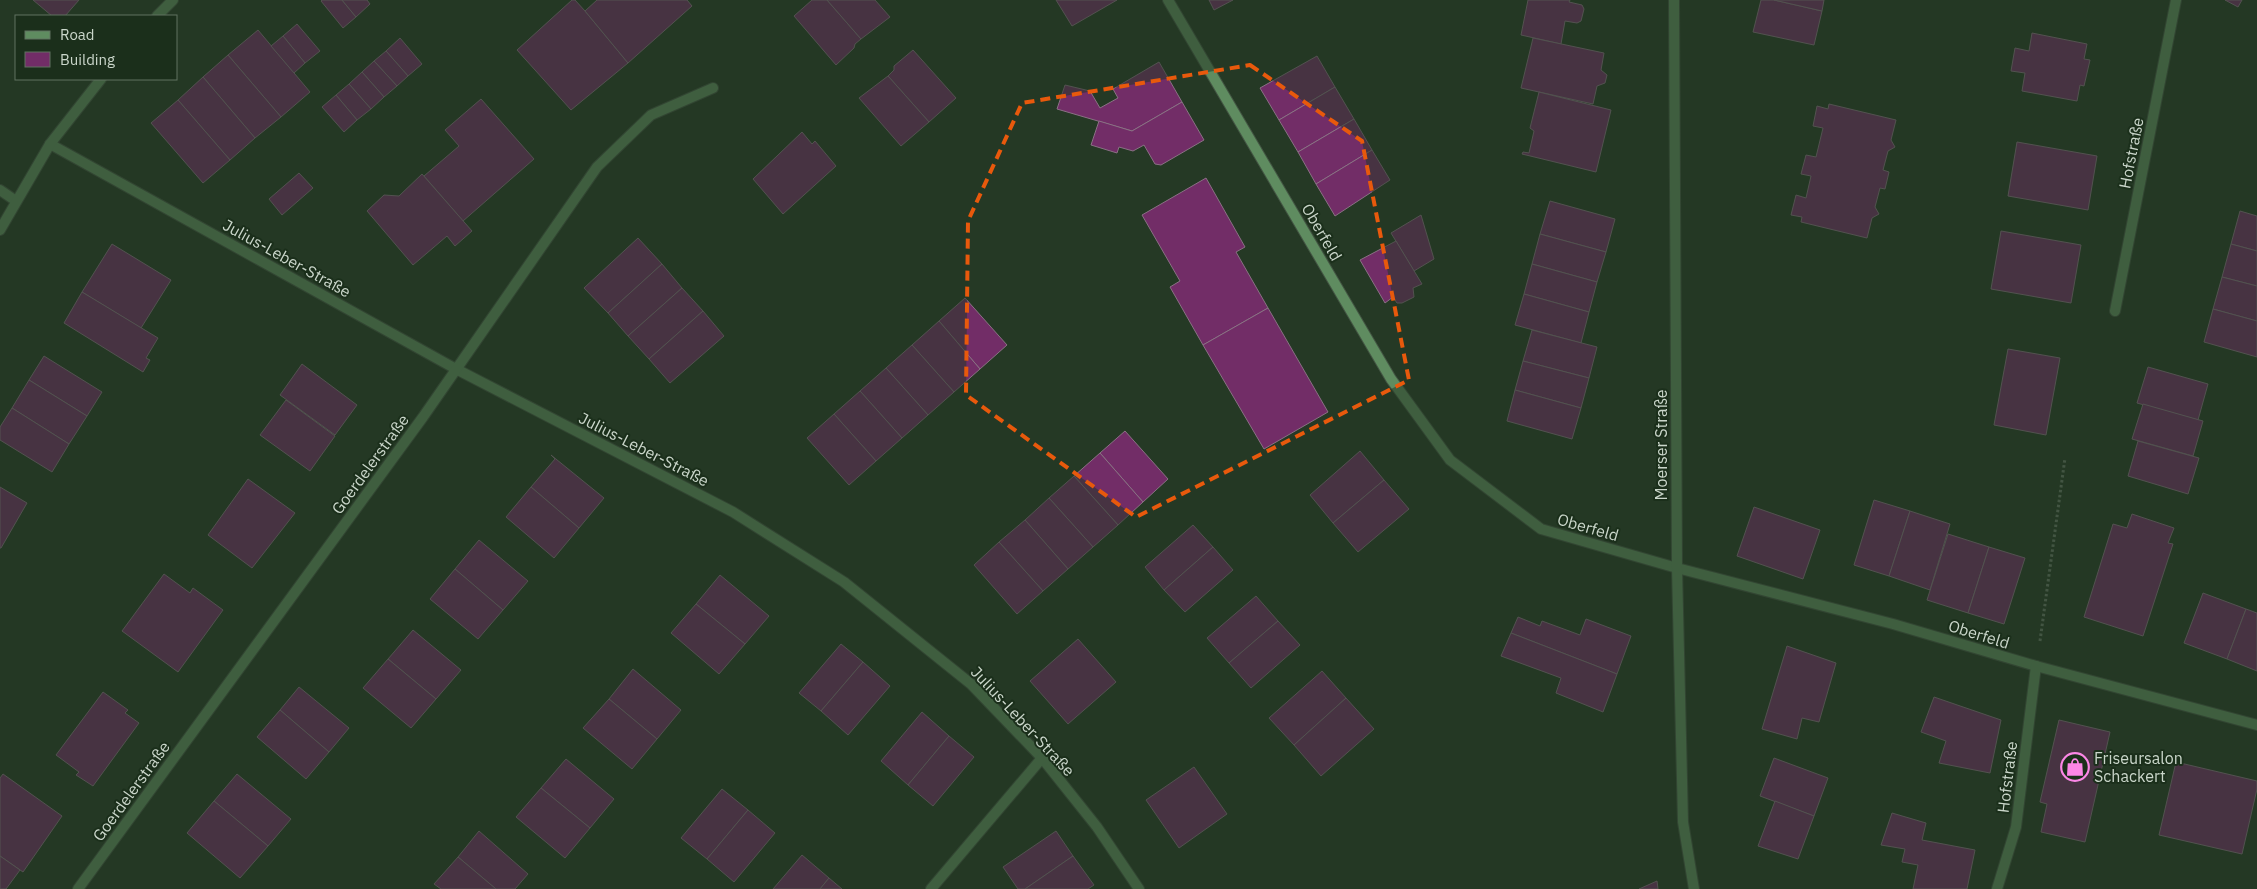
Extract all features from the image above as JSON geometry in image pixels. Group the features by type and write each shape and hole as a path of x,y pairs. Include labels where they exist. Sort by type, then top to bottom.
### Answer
{"street":[{"path":"158,15 173,0"},
{"name":"Oberfeld","path":"1168,0 1391,379 1450,460 1541,529 1677,568 1893,624 2036,666 2257,726"},
{"name":"Moerser Straße","path":"1674,0 1677,568 1683,822 1694,889"},
{"name":"Hofstraße","path":"2115,311 2176,0"},
{"path":"0,230 50,144 100,80"},
{"name":"Goerdelerstraße","path":"78,889 417,425 598,167 651,115 713,88"},
{"name":"Julius-Leber-Straße","path":"50,144 456,369 733,512 844,582 972,684 1042,758 1097,827 1139,889"},
{"path":"0,190 16,201"},
{"name":"Hofstraße","path":"1997,889 2016,827 2036,666"},
{"path":"930,889 1042,758"}],"path":[{"path":"2036,666 2065,458"}],"highlighted area":[{"path":"1250,65 1362,141 1409,380 1136,517 966,395 968,221 1022,103"}],"building":[{"path":"33,0 79,0 66,15 51,15"},
{"path":"322,0 342,0 356,17 343,28"},
{"path":"342,0 367,0 370,4 356,17"},
{"path":"572,0 575,0 585,11 628,63 571,110 517,50"},
{"path":"597,0 687,0 692,6 628,63 585,11"},
{"path":"812,0 827,0 861,39 836,65 794,16"},
{"path":"827,0 875,0 890,17 861,39"},
{"path":"1056,0 1117,0 1072,26"},
{"path":"1209,0 1233,0 1214,10"},
{"path":"1528,0 1570,0 1569,2 1582,5 1584,9 1581,21 1577,23 1565,21 1561,44 1521,35"},
{"path":"1761,0 1774,0 1822,11 1814,45 1753,32"},
{"path":"1774,0 1824,0 1822,11"},
{"path":"2225,0 2242,0 2238,7"},
{"path":"297,24 320,51 305,63 283,36"},
{"path":"258,30 310,92 281,117 228,55"},
{"path":"2032,33 2087,44 2084,59 2090,60 2084,86 2080,85 2077,101 2022,91 2025,73 2011,71 2015,48 2029,51"},
{"path":"283,36 305,63 294,73 271,46"},
{"path":"400,38 422,64 408,76 386,51"},
{"path":"1533,38 1604,53 1601,70 1607,75 1605,83 1597,86 1593,104 1521,88"},
{"path":"913,50 956,98 929,122 888,76 894,70 894,66"},
{"path":"386,51 408,76 397,86 374,61"},
{"path":"228,55 281,117 255,138 203,77"},
{"path":"1317,56 1335,87 1279,120 1260,88"},
{"path":"374,61 397,86 384,97 362,72"},
{"path":"1159,62 1182,102 1132,131 1057,109 1065,85 1090,91 1100,108 1118,98 1113,89"},
{"path":"362,72 384,97 371,109 349,84"},
{"path":"888,76 929,122 901,146 859,98"},
{"path":"203,77 255,138 230,160 178,100"},
{"path":"349,84 371,109 357,120 336,95"},
{"path":"1335,87 1354,119 1298,152 1279,120"},
{"path":"1539,92 1611,110 1596,172 1522,154 1523,152 1529,153 1534,131 1530,128"},
{"path":"336,95 357,120 344,132 322,107"},
{"path":"481,99 534,159 463,221 424,176 459,146 445,130"},
{"path":"178,100 230,160 203,183 151,123"},
{"path":"1182,102 1204,140 1161,165 1155,164 1144,145 1133,151 1119,147 1117,153 1091,145 1099,121 1132,131"},
{"path":"1829,104 1896,120 1891,140 1895,147 1888,151 1883,170 1889,172 1885,189 1880,188 1875,207 1879,214 1872,218 1867,238 1801,222 1802,217 1791,215 1796,195 1806,198 1811,176 1801,174 1806,155 1816,157 1823,128 1813,126 1817,106 1828,109"},
{"path":"1354,119 1372,150 1316,184 1298,152"},
{"path":"802,132 812,144 815,141 836,166 783,214 753,179"},
{"path":"2017,142 2097,156 2088,210 2008,196"},
{"path":"1372,150 1390,180 1335,216 1316,184"},
{"path":"299,173 313,188 282,215 269,199"},
{"path":"422,174 472,231 455,246 447,236 413,265 367,211 384,195 399,196"},
{"path":"1206,178 1245,247 1236,252 1268,308 1203,345 1170,287 1180,281 1142,215"},
{"path":"1550,201 1615,219 1606,252 1540,234"},
{"path":"2240,211 2257,216 2257,251 2231,244"},
{"path":"1421,215 1434,259 1414,271 1391,233"},
{"path":"2001,231 2081,245 2071,303 1991,289"},
{"path":"1540,234 1606,252 1597,282 1532,264"},
{"path":"638,238 662,264 608,313 584,288"},
{"path":"1396,241 1422,284 1413,288 1414,297 1402,303 1397,303 1393,297 1385,303 1360,260"},
{"path":"112,244 171,280 141,328 82,292"},
{"path":"2231,244 2257,251 2257,286 2222,277"},
{"path":"662,264 682,288 628,336 608,313"},
{"path":"1532,264 1597,282 1589,312 1524,294"},
{"path":"2222,277 2257,286 2257,321 2213,309"},
{"path":"682,288 703,311 649,359 628,336"},
{"path":"82,292 158,338 146,358 150,360 143,372 64,323"},
{"path":"1524,294 1589,312 1581,343 1515,325"},
{"path":"965,298 1007,345 980,369 939,321"},
{"path":"1268,308 1328,412 1264,449 1203,345"},
{"path":"2213,309 2257,321 2257,357 2204,342"},
{"path":"703,311 724,336 670,383 649,359"},
{"path":"939,321 980,369 954,392 912,345"},
{"path":"1532,330 1597,347 1589,378 1523,361"},
{"path":"912,345 954,392 928,415 886,368"},
{"path":"2008,349 2060,358 2046,435 1994,425"},
{"path":"44,356 102,392 87,416 29,380"},
{"path":"1523,361 1589,378 1581,408 1515,390"},
{"path":"302,364 357,405 335,435 280,395"},
{"path":"2148,367 2208,384 2198,420 2137,403"},
{"path":"886,368 928,415 902,438 860,391"},
{"path":"29,380 87,416 69,444 12,408"},
{"path":"1515,390 1581,408 1572,439 1507,421"},
{"path":"860,391 902,438 876,461 834,414"},
{"path":"286,400 335,436 310,471 260,435"},
{"path":"2143,404 2203,421 2193,456 2132,439"},
{"path":"12,408 69,444 52,472 0,440 0,427"},
{"path":"834,414 876,461 849,485 807,438"},
{"path":"1125,431 1168,479 1143,502 1100,453"},
{"path":"2138,441 2199,458 2188,494 2128,476"},
{"path":"1360,451 1384,480 1333,523 1310,495"},
{"path":"1100,453 1143,502 1118,525 1074,476"},
{"path":"551,455 604,498 579,528 531,487 555,459"},
{"path":"1074,476 1118,525 1093,547 1049,498"},
{"path":"248,479 295,513 252,568 208,535"},
{"path":"1384,480 1409,509 1358,552 1333,523"},
{"path":"0,487 27,503 1,548 0,548"},
{"path":"531,487 579,528 554,558 506,517"},
{"path":"1049,498 1093,547 1068,569 1025,520"},
{"path":"1874,500 1910,511 1889,576 1854,565"},
{"path":"1754,507 1820,530 1803,579 1737,556"},
{"path":"1910,511 1950,524 1930,590 1889,576"},
{"path":"2132,514 2174,528 2168,543 2173,544 2143,636 2084,617 2113,524 2127,528"},
{"path":"1025,520 1068,569 1043,591 999,542"},
{"path":"1193,525 1213,547 1164,590 1145,567"},
{"path":"1948,534 1989,547 1968,613 1927,600"},
{"path":"479,540 528,581 503,610 455,569"},
{"path":"999,542 1043,591 1017,614 974,565"},
{"path":"1213,547 1233,570 1185,612 1164,590"},
{"path":"1989,547 2025,558 2004,624 1968,613"},
{"path":"455,569 503,610 478,639 430,599"},
{"path":"164,574 190,593 193,588 223,610 178,672 122,631"},
{"path":"720,575 769,616 745,644 696,604"},
{"path":"2203,593 2246,609 2227,659 2184,643"},
{"path":"1256,596 1278,621 1229,663 1207,638"},
{"path":"696,604 745,644 719,674 671,633"},
{"path":"2246,609 2257,613 2257,671 2227,659"},
{"path":"1518,617 1540,626 1542,621 1580,635 1586,619 1631,636 1617,674 1511,633"},
{"path":"1278,621 1300,645 1251,688 1229,663"},
{"path":"413,630 461,670 436,699 388,659"},
{"path":"1511,633 1617,674 1603,712 1556,693 1561,678 1501,656"},
{"path":"1078,639 1116,682 1068,724 1030,681"},
{"path":"841,644 863,662 821,711 799,693"},
{"path":"1787,646 1836,663 1819,722 1802,718 1797,739 1762,729"},
{"path":"388,659 436,699 411,728 363,688"},
{"path":"863,662 890,686 848,735 821,711"},
{"path":"633,669 681,710 657,739 609,699"},
{"path":"1322,671 1346,698 1294,745 1269,718"},
{"path":"299,687 349,728 329,752 280,710"},
{"path":"103,692 128,710 125,713 139,723 93,786 76,775 79,772 56,755"},
{"path":"1934,697 2001,720 1990,773 1939,763 1946,741 1921,732"},
{"path":"1346,698 1374,729 1321,776 1294,745"},
{"path":"609,699 657,739 632,769 583,728"},
{"path":"280,710 329,752 306,779 257,737"},
{"path":"922,712 949,736 908,785 881,761"},
{"name":"Friseursalon Schackert","path":"2059,720 2110,732 2085,842 2041,832 2047,804 2040,802"},
{"path":"949,736 974,757 933,806 908,785"},
{"path":"1774,758 1828,778 1814,816 1760,796"},
{"path":"566,759 614,799 590,828 541,788"},
{"path":"2176,762 2257,781 2257,789 2242,854 2159,835"},
{"path":"1194,767 1227,814 1179,848 1146,800"},
{"path":"3,774 62,816 23,872 0,856 0,778"},
{"path":"237,774 291,819 268,846 214,801"},
{"path":"541,788 590,828 565,858 516,817"},
{"path":"722,789 748,810 707,859 681,838"},
{"path":"214,801 268,846 240,878 187,833"},
{"path":"1775,801 1814,816 1798,859 1758,846"},
{"path":"748,810 775,833 734,882 707,859"},
{"path":"1892,813 1926,823 1922,840 1975,850 1967,889 1913,889 1918,865 1902,862 1905,849 1881,845"},
{"path":"479,831 528,874 515,889 496,889 458,857"},
{"path":"1056,831 1073,856 1025,889 1018,889 1003,867"},
{"path":"802,855 829,878 820,889 773,889"},
{"path":"0,856 20,870 6,889 0,889"},
{"path":"1073,856 1094,885 1088,889 1025,889"},
{"path":"458,857 496,889 441,889 434,884"},
{"path":"829,878 842,889 820,889"},
{"path":"1657,881 1658,889 1639,889"}],"place":[{"name":"Friseursalon Schackert","path":"2075,767"}]}
